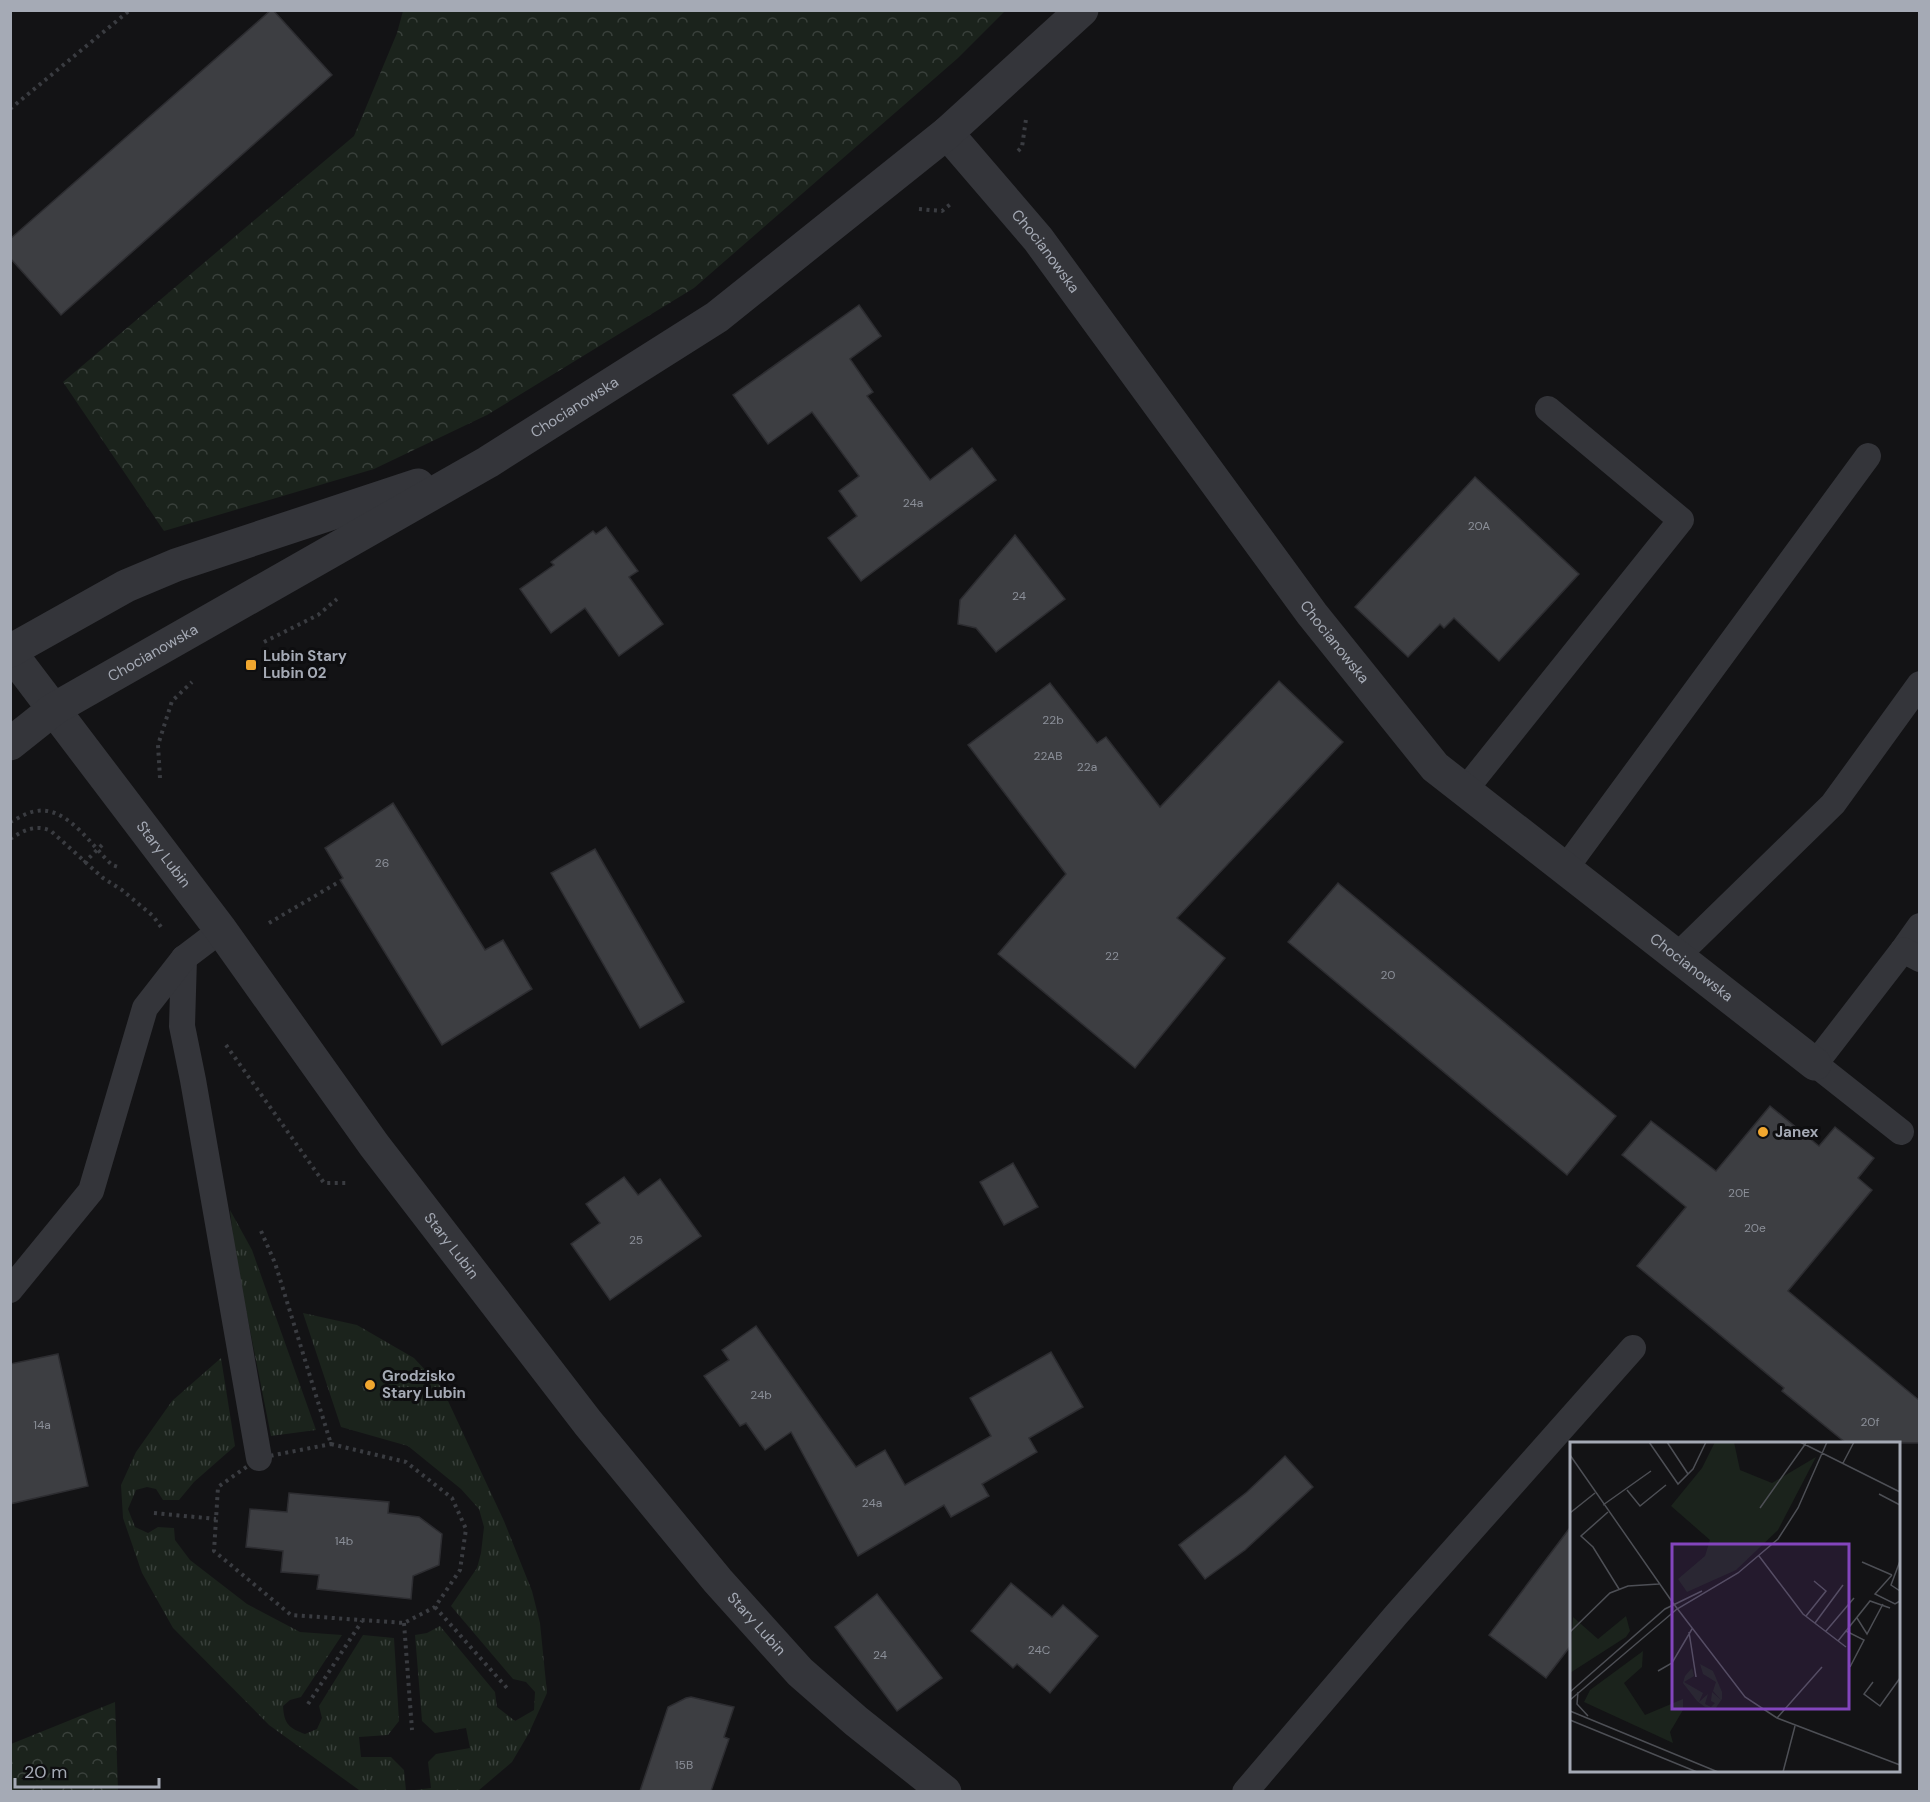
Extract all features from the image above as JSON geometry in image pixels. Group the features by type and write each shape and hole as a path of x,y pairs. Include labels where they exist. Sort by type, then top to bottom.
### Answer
{"street":[{"name":"Chocianowska","path":"10,744 54,709 488,462 717,317 947,133 1082,10"},
{"name":"Chocianowska","path":"947,133 1038,239 1312,614 1435,767 1815,1064"},
{"name":"Chocianowska","path":"10,652 126,586 176,565 488,462"},
{"name":"Stary Lubin","path":"10,652 221,930 374,1145 588,1423 717,1581 800,1672 856,1721 945,1791"}],"lane":[{"path":"1465,790 1681,520 1548,409"},
{"path":"1565,868 1868,456"},
{"path":"1677,956 1833,804 1920,684"},
{"path":"1901,1132 1815,1064 1911,955 1920,926"},
{"path":"10,1290 91,1191 145,1008 184,958 221,930"},
{"path":"184,958 182,1026 259,1458"},
{"path":"1245,1791 1396,1615 1633,1348"}],"path":[{"path":"10,109 130,10"},
{"path":"10,822 37,811 49,811 63,816 112,864 122,868 133,868 160,849"},
{"path":"260,929 337,883"},
{"path":"331,1444 405,1462 452,1498 466,1529 460,1570 435,1606 404,1623 291,1615 214,1551 216,1519 218,1487 259,1458 331,1444"},
{"path":"154,1513 216,1519"},
{"path":"435,1606 507,1688"},
{"path":"308,1704 362,1621"},
{"path":"404,1623 412,1730"}],"green space":[{"path":"403,10 1005,11 958,58 694,288 487,415 374,469 164,531 63,382 354,136 397,33"},
{"path":"230,1210 252,1250 316,1430 271,1436 235,1254"},
{"path":"303,1313 357,1325 414,1358 442,1388 504,1521 532,1591 540,1623 547,1693 529,1733 512,1762 478,1791 362,1792 269,1725 173,1628 142,1573 123,1518 121,1485 136,1452 172,1401 221,1358 235,1446 194,1482 179,1500 163,1500 156,1489 147,1487 136,1490 128,1509 135,1527 148,1533 158,1527 174,1528 175,1540 190,1560 247,1604 300,1632 342,1635 301,1697 290,1700 283,1706 288,1724 305,1734 317,1729 322,1718 319,1706 363,1635 394,1638 399,1721 388,1735 359,1737 361,1757 391,1757 404,1770 406,1791 431,1788 428,1762 436,1754 470,1748 466,1728 435,1733 422,1721 415,1635 427,1633 440,1626 495,1692 497,1707 515,1721 534,1710 535,1692 526,1682 513,1679 451,1606 477,1568 484,1527 479,1509 461,1489 408,1446 341,1427"},
{"path":"115,1702 118,1791 11,1791 11,1744"}],"building":[{"path":"271,10 332,75 61,315 10,258 10,239"},
{"path":"859,305 881,336 850,359 873,392 867,396 930,480 972,448 996,480 861,581 828,538 857,516 839,491 859,476 812,412 768,444 733,395"},
{"path":"1475,477 1579,574 1499,661 1454,618 1444,628 1440,624 1408,657 1355,607"},
{"path":"606,527 638,571 629,577 663,624 619,656 585,608 551,633 520,589 554,565 551,562 593,531 596,534"},
{"path":"1015,535 1065,599 996,652 976,628 958,624 960,600"},
{"path":"1279,681 1343,742 1177,918 1225,958 1135,1068 998,954 1066,874 968,745 1050,683 1097,743 1106,737 1160,807"},
{"path":"393,803 485,950 503,940 532,989 442,1045 340,880 343,878 325,848"},
{"path":"595,849 684,1002 640,1028 551,873"},
{"path":"1338,883 1616,1116 1567,1175 1288,942"},
{"path":"1770,1106 1819,1146 1835,1127 1874,1158 1858,1178 1872,1190 1788,1291 1920,1401 1920,1443 1845,1442 1782,1391 1784,1388 1637,1266 1686,1207 1622,1155 1651,1121 1716,1171"},
{"path":"1013,1163 1038,1207 1004,1225 980,1182"},
{"path":"624,1177 638,1195 660,1179 701,1236 610,1300 571,1244 600,1223 586,1204"},
{"path":"756,1326 856,1467 885,1450 905,1485 991,1436 970,1398 1051,1352 1083,1407 1029,1438 1037,1452 982,1484 989,1496 951,1517 944,1505 858,1556 791,1432 765,1450 746,1423 740,1426 704,1376 729,1360 722,1350"},
{"path":"58,1354 88,1486 10,1504 10,1364"},
{"path":"1285,1456 1313,1487 1245,1550 1205,1579 1179,1545 1247,1492"},
{"path":"289,1493 389,1502 388,1513 419,1517 442,1534 439,1565 413,1576 411,1599 317,1589 319,1575 281,1572 283,1551 246,1547 250,1509 287,1512"},
{"path":"1570,1528 1570,1647 1546,1678 1489,1635"},
{"path":"1011,1583 1052,1617 1063,1605 1098,1636 1050,1693 1017,1664 1013,1668 971,1631"},
{"path":"877,1594 942,1678 897,1711 835,1627"},
{"path":"691,1697 734,1707 724,1737 729,1739 711,1791 640,1791 668,1707"}],"place":[{"name":"Lubin Stary Lubin 02","path":"251,665"},
{"name":"Janex","path":"1763,1132"},
{"name":"Grodzisko Stary Lubin","path":"370,1385"}]}
